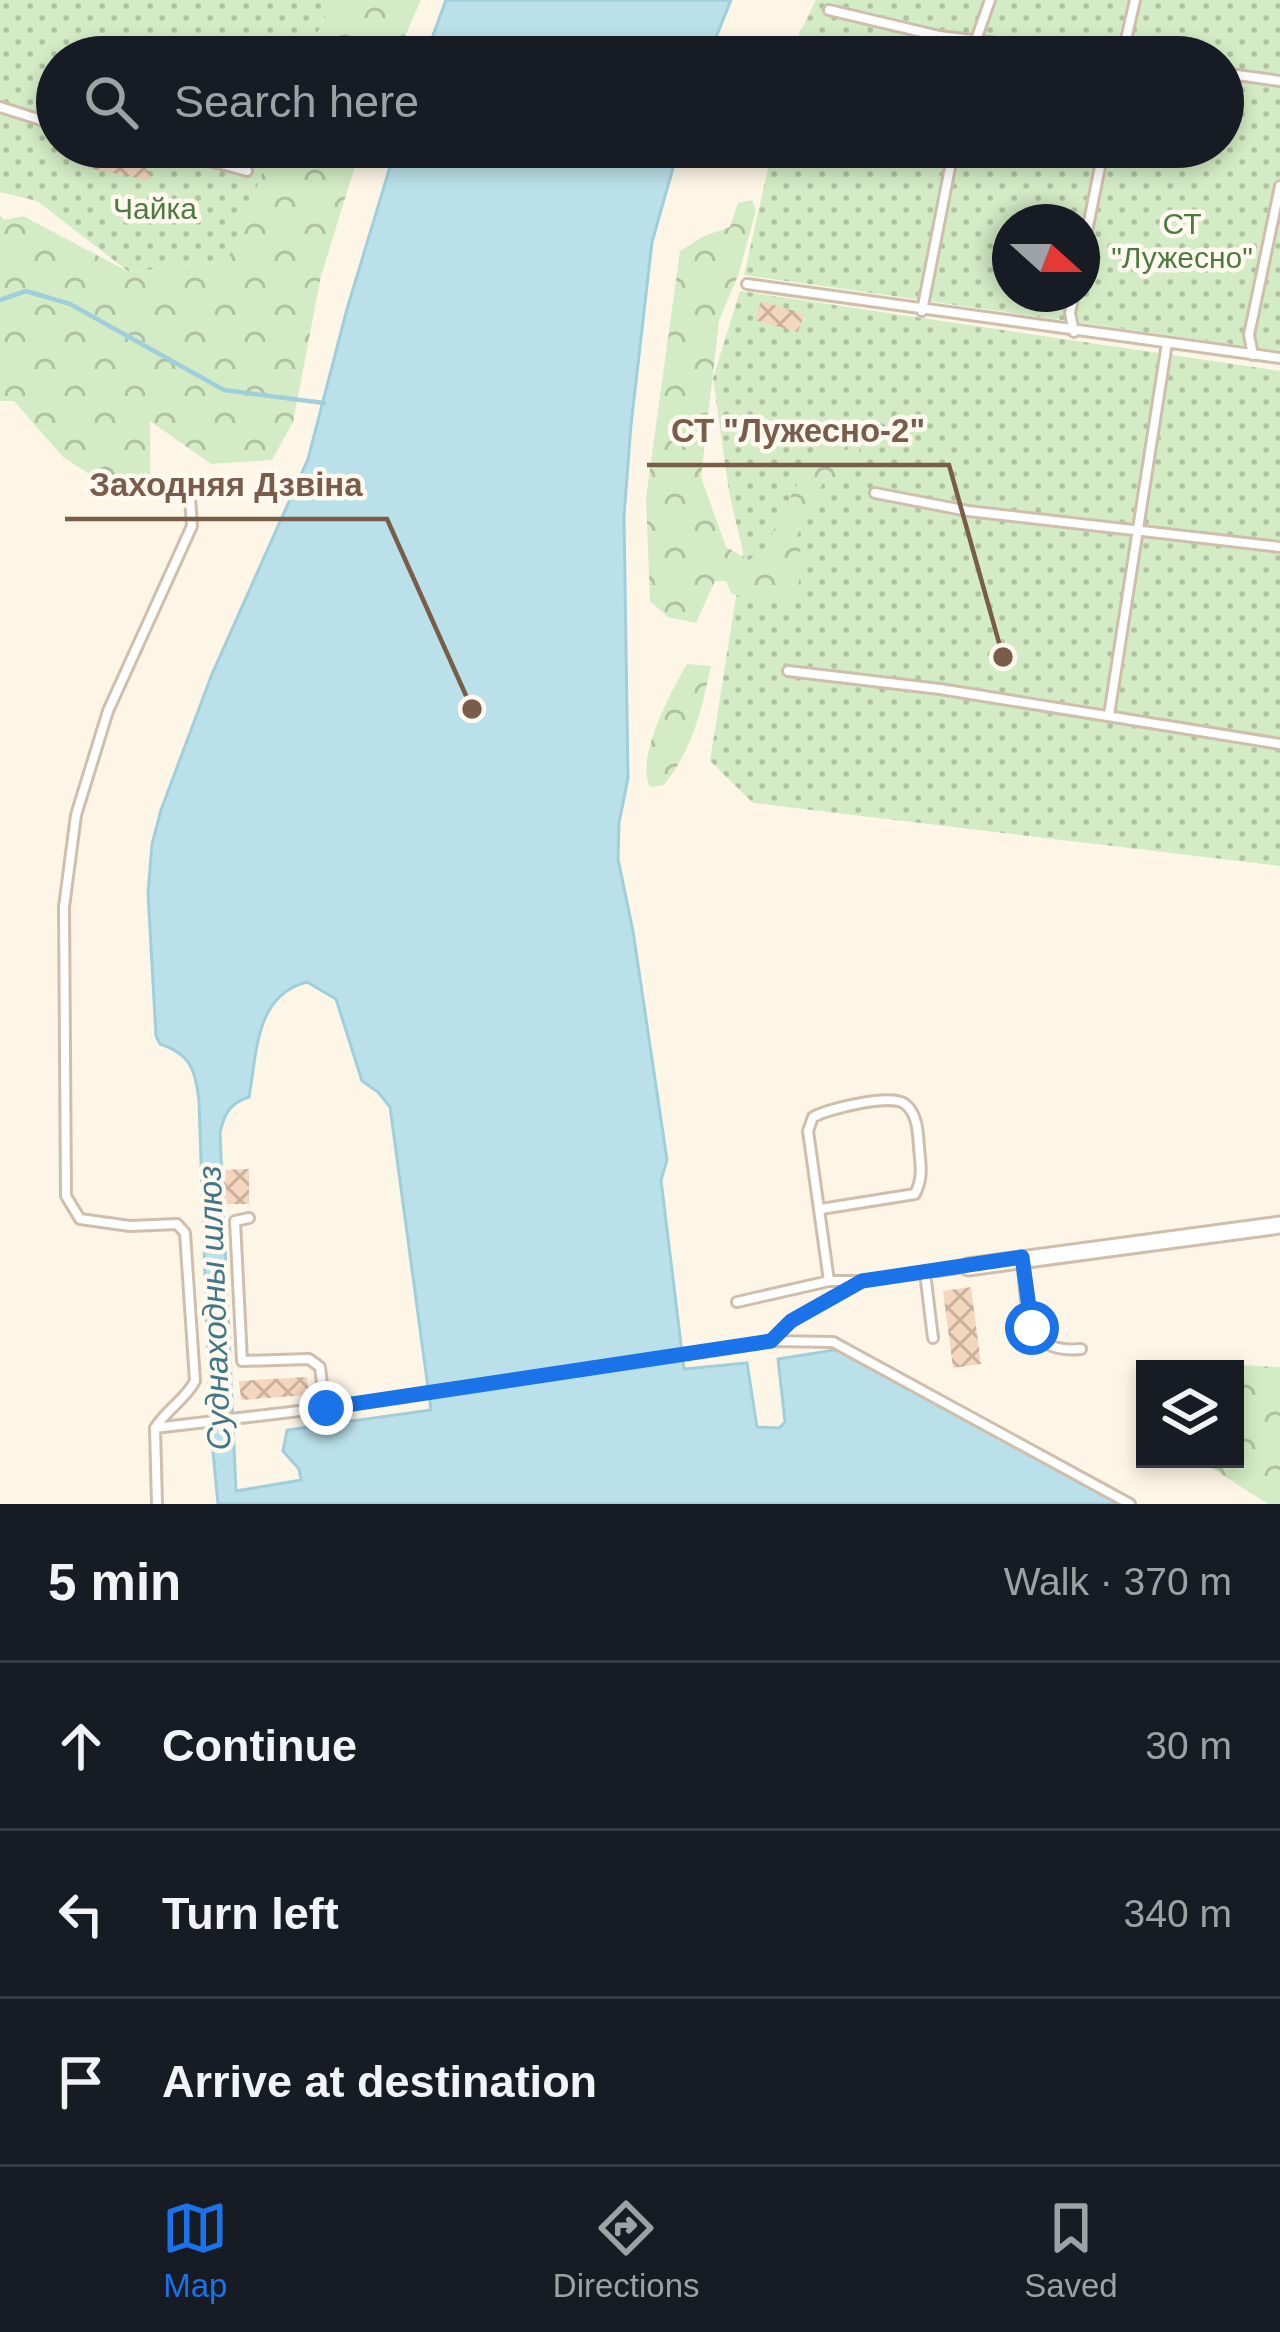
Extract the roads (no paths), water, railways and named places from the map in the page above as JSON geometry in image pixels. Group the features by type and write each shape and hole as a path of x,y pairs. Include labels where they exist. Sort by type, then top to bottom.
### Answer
{"street":[{"path":"968,1267 1280,1225"}],"lane":[{"path":"976,36 990,0"},
{"path":"1124,36 1135,0"},
{"path":"830,10 951,36"},
{"path":"1244,76 1280,81"},
{"path":"0,107 36,118"},
{"path":"236,168 247,171"},
{"path":"922,311 950,168"},
{"path":"1092,204 1100,168"},
{"path":"1252,355 1250,335 1280,186"},
{"path":"748,284 1280,358"},
{"path":"1070,312 1074,332"},
{"path":"1109,716 1167,343"},
{"path":"875,493 968,512 1280,547"},
{"path":"157,1504 155,1428 195,1382 185,1233 177,1224 130,1226 80,1219 66,1196 64,907 76,815 108,711 192,526 190,497"},
{"path":"788,671 940,689 1280,743"},
{"path":"821,1209 915,1194 922,1180 916,1122 907,1105 894,1100 828,1109 813,1117 808,1131 829,1281"},
{"path":"249,1218 235,1221 242,1361 309,1358 320,1367 326,1408"},
{"path":"1022,1257 1032,1328 1042,1345 1061,1351 1081,1349"},
{"path":"737,1302 829,1281 968,1267"},
{"path":"925,1273 933,1338"},
{"path":"771,1341 791,1321 862,1281"},
{"path":"155,1428 326,1408 771,1341 833,1342 1130,1504"}],"water":[{"path":"446,0 731,0 716,36 433,36"},
{"name":"Суднаходны шлюз","path":"390,168 673,168 652,242 631,425 624,517 628,778 618,859 667,1160 661,1180 684,1369 747,1363 757,1427 779,1428 785,1422 778,1359 844,1352 1118,1504 218,1504 210,1421 199,1102 190,1065 156,1036 148,893 152,844 212,674 308,459","holes":["307,982 336,999 362,1081 390,1107 431,1410 287,1430 283,1451 299,1469 301,1480 236,1491 220,1133 229,1110 249,1097 268,1012 277,999"]}],"waterway":[{"path":"0,300 26,291 70,304 224,390 324,403"}],"place":[{"name":"СТ \"Лужесно-2\"","path":"1003,657"},
{"name":"Заходняя Дзвіна","path":"472,709"}],"park label":[{"name":"Чайка","path":"155,208"},
{"name":"СТ \"Лужесно\"","path":"1182,240"}]}
